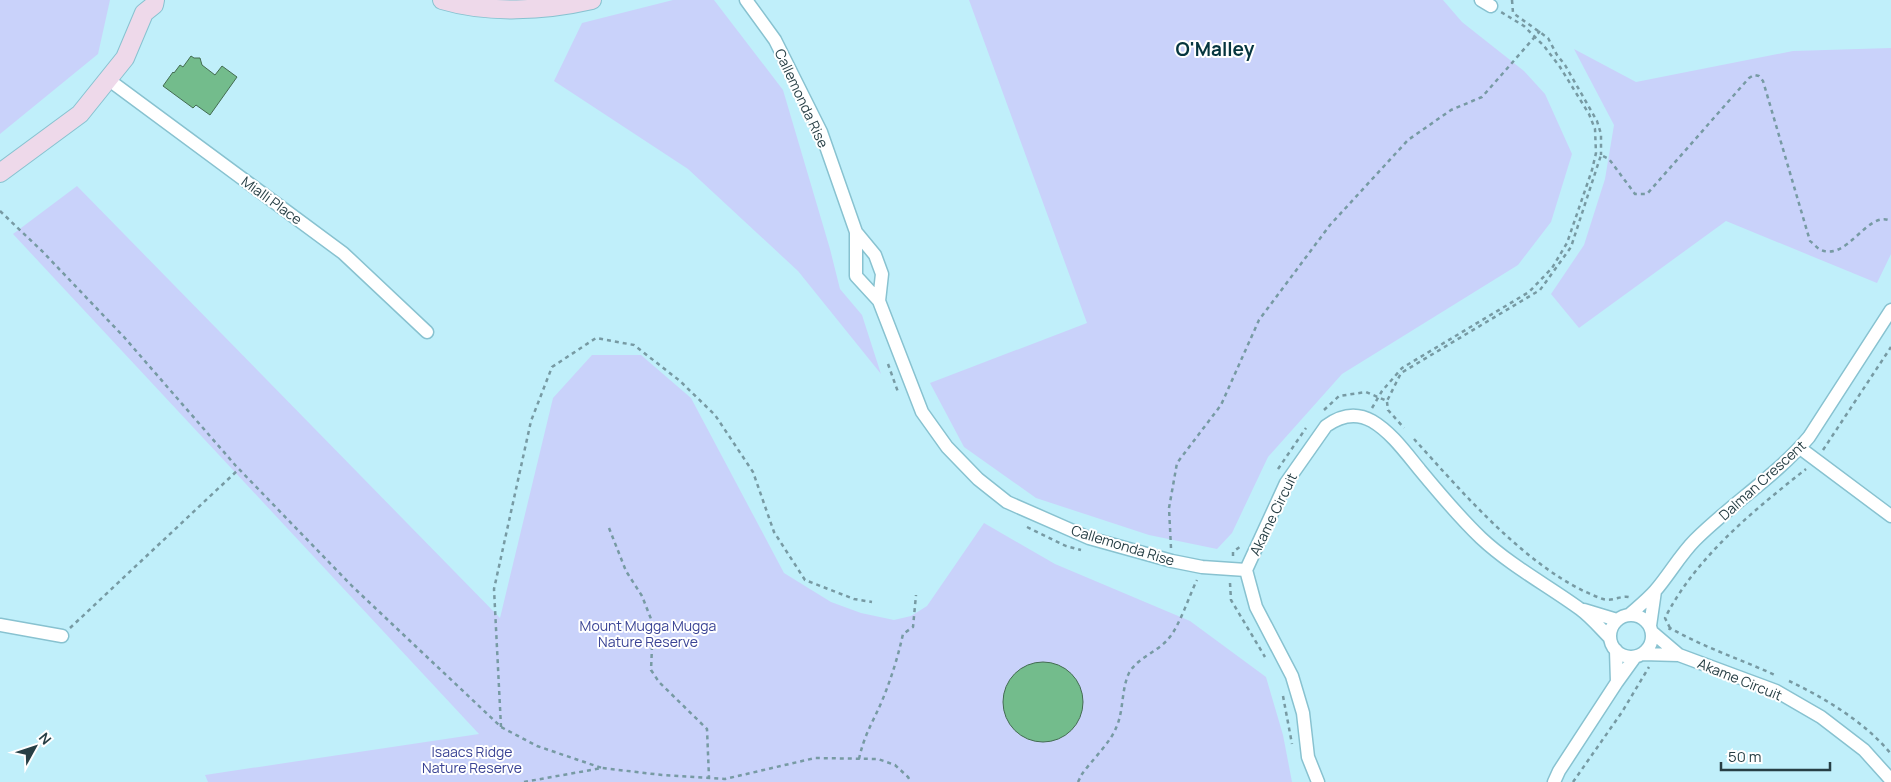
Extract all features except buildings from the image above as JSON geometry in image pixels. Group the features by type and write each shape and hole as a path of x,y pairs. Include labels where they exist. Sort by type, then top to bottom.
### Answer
{"street":[{"path":"0,173 80,114 125,58 140,6 154,5 156,0"},
{"path":"442,0 464,6 536,9 564,7 592,0"},
{"name":"Callemonda Rise","path":"746,0 775,40 821,132 856,232 856,276 879,301 922,412 947,447 978,479 1007,502 1057,525 1089,538 1172,561 1202,567 1246,570"},
{"name":"Mialli Place","path":"109,80 343,252 427,332"},
{"name":"Callemonda Rise","path":"856,232 875,255 882,274 879,301"},
{"name":"Dalman Crescent","path":"1623,617 1647,607 1655,591 1694,541 1736,502 1749,493 1800,448 1891,310"},
{"name":"Akame Circuit","path":"1318,782 1308,757 1303,713 1292,676 1256,607 1246,570 1286,484 1326,426 1336,419 1347,416 1362,416 1366,418"},
{"path":"1366,418 1383,429 1399,445 1442,497 1481,538 1517,568 1582,610 1610,638 1616,650 1617,682"},
{"path":"1800,448 1891,516"},
{"path":"1554,782 1559,771 1617,682 1651,645 1651,629 1647,607"},
{"path":"1582,610 1623,617 1642,617 1651,629"},
{"path":"1610,638 1613,625 1623,617"},
{"path":"0,625 62,636"},
{"name":"Akame Circuit","path":"1651,629 1679,655"},
{"path":"1616,650 1628,657 1639,656"},
{"name":"Akame Circuit","path":"1639,656 1679,655 1776,691 1821,717 1864,750 1891,780"}],"path":[{"path":"1406,431 1388,410 1387,401 1401,374 1540,290 1571,247 1601,155 1601,134 1598,121 1548,38 1513,13 1512,0"},
{"path":"1366,418 1379,397 1402,368 1529,292 1552,268 1567,243 1596,153 1595,129 1589,114 1560,67 1544,46 1524,26 1486,3"},
{"path":"1172,561 1169,508 1177,464 1221,405 1259,320 1330,225 1408,140 1452,110 1482,97 1540,32"},
{"path":"1601,155 1610,159 1635,194 1648,194 1749,78 1754,75 1759,76 1763,81 1810,241 1819,249 1830,252 1840,249 1877,220 1884,218 1891,221"},
{"path":"0,211 42,251 124,337 239,469 352,586 500,727 537,746 602,768 662,775 725,779 816,758 859,758 878,759 895,765 911,782"},
{"path":"500,727 494,588 531,421 552,367 596,338 634,345 680,381 715,415 753,472 774,532 804,580 854,599 872,602"},
{"path":"886,359 899,393"},
{"path":"1321,413 1339,396 1366,392 1387,401"},
{"path":"1277,471 1309,424"},
{"path":"1412,437 1475,506 1537,561 1562,578 1601,598 1613,600 1625,596 1665,618"},
{"path":"62,636 239,469"},
{"path":"1027,527 1066,546 1085,551"},
{"path":"609,528 626,571 642,596 653,624 651,670 659,682 707,729 709,778"},
{"path":"1242,545 1233,552 1231,600 1266,658"},
{"path":"1078,782 1116,728 1125,683 1130,671 1141,660 1169,639 1202,567"},
{"path":"1222,582 1231,583"},
{"path":"859,758 863,740 881,702 899,656 903,634 913,627 916,594"},
{"path":"1663,641 1670,628 1689,640 1743,660 1776,675"},
{"path":"1573,782 1622,712 1656,655"},
{"path":"1784,679 1808,690 1850,716 1891,754"},
{"path":"1282,690 1294,750"},
{"path":"524,782 602,768"}],"green space":[{"path":"0,0 110,0 98,54 0,134"},
{"path":"673,0 714,0 783,90 840,289 862,315 881,374 798,271 688,169 554,81 582,23"},
{"path":"969,0 1443,0 1462,22 1524,71 1545,94 1572,154 1551,222 1518,265 1342,374 1268,457 1232,533 1217,549 1149,535 1036,498 964,447 930,383 1087,323"},
{"path":"1891,48 1891,254 1877,283 1726,221 1579,328 1551,294 1584,245 1605,179 1614,125 1574,49 1636,82 1793,51"},
{"name":"Mount Mugga Mugga Nature Reserve","path":"77,186 500,618 553,398 592,355 641,355 691,398 784,573 831,602 861,613 894,620 911,616 927,606 984,523 1055,564 1190,621 1266,677 1283,735 1292,782 208,782 205,775 479,734 13,234"}],"district":[{"name":"O'Malley","path":"1215,49"}],"park label":[{"name":"Isaacs Ridge Nature Reserve","path":"472,760"}]}
